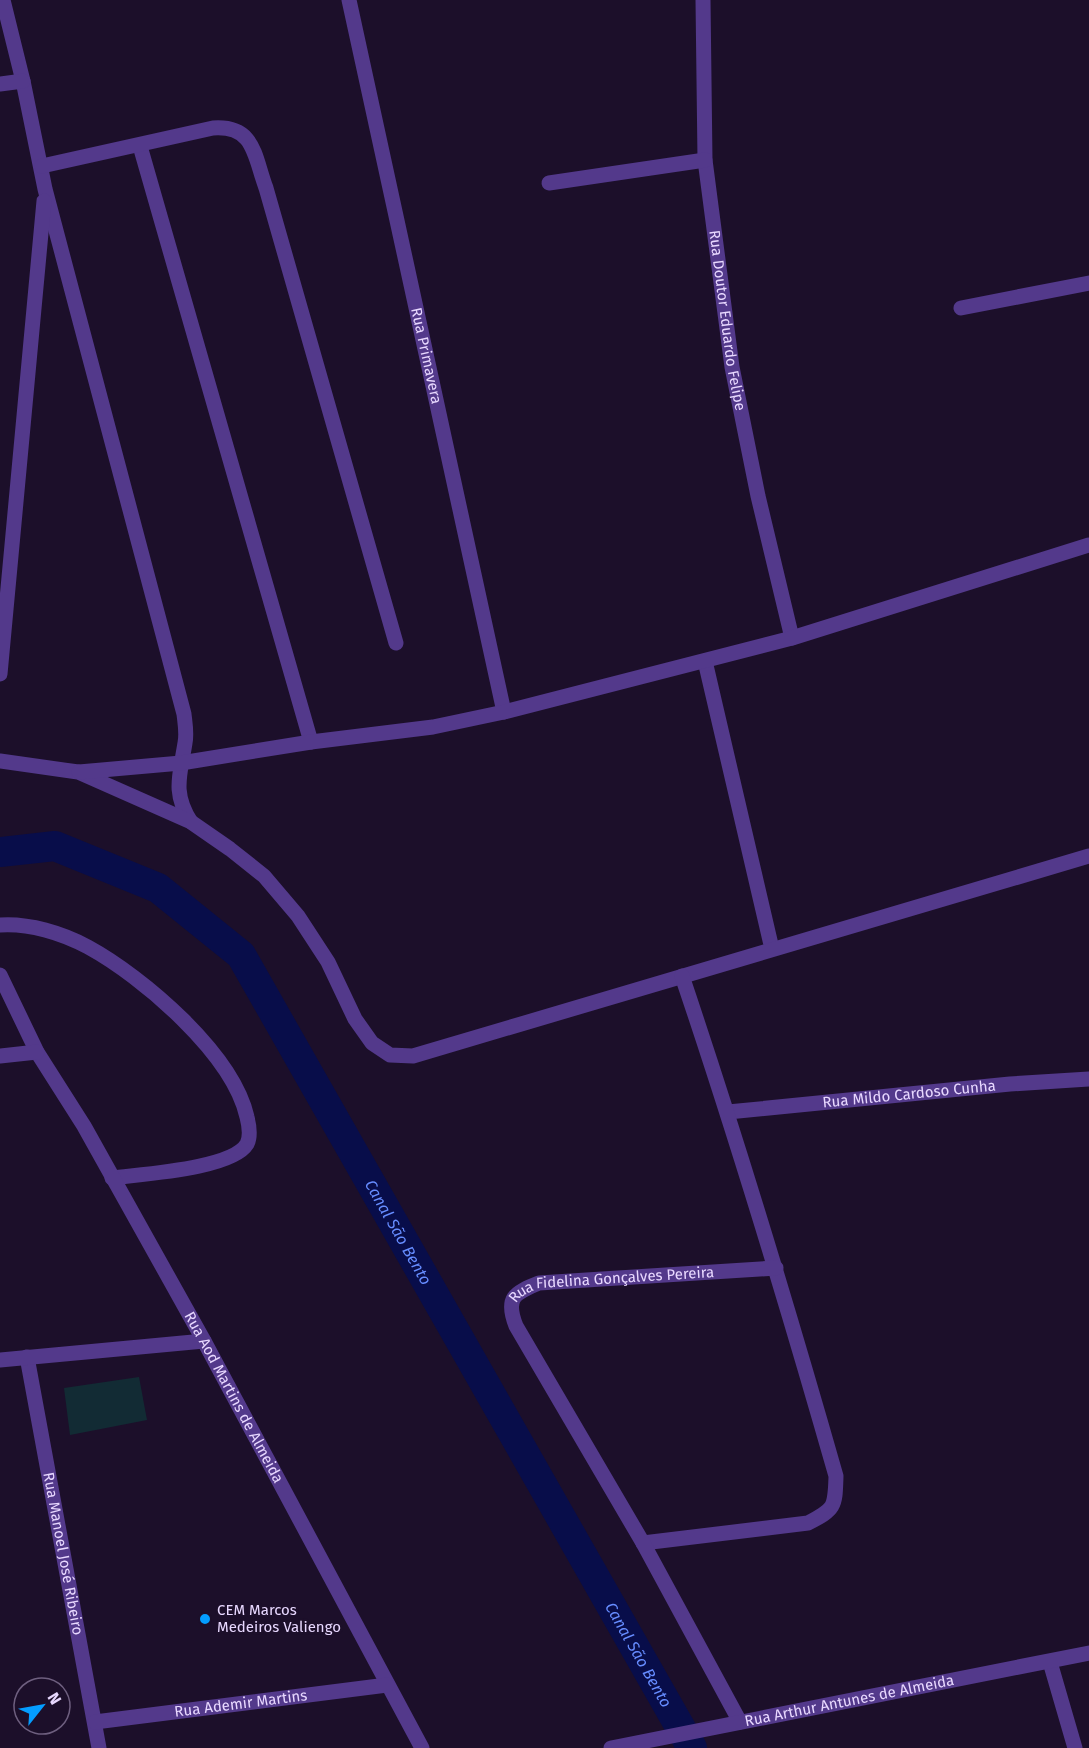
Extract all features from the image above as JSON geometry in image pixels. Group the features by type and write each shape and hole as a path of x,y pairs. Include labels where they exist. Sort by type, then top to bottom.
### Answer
{"street":[{"path":"3,0 24,81 45,189 184,714 186,740 178,790 181,808 191,822"},
{"name":"Rua Primavera","path":"349,0 504,712"},
{"name":"Rua Doutor Eduardo Felipe","path":"703,0 705,160 732,367 758,496 792,638"},
{"path":"0,84 24,81"},
{"path":"42,166 213,128 228,127 240,132 249,141 266,188 396,643"},
{"path":"140,146 311,742"},
{"path":"549,183 705,160"},
{"path":"0,674 45,189"},
{"path":"961,309 1089,284"},
{"path":"0,761 78,772 181,763 311,742 433,727 504,712 792,638 1089,545"},
{"path":"705,661 772,949"},
{"path":"78,772 191,822 264,876 298,916 328,962 355,1019 372,1043 390,1056 413,1056 1089,856"},
{"path":"0,925 15,924 58,934 86,946 113,962 180,1016 209,1047 245,1106 250,1128 247,1144 230,1157 203,1166 112,1178"},
{"name":"Rua Aod Martins de Almeida","path":"0,975 37,1052 62,1089 204,1341 422,1748"},
{"path":"644,1543 808,1523 829,1513 836,1499 836,1476 776,1268 728,1112 682,976"},
{"path":"0,1056 37,1052"},
{"name":"Rua Mildo Cardoso Cunha","path":"728,1112 1010,1084 1089,1079"},
{"name":"Rua Fidelina Gonçalves Pereira","path":"740,1722 644,1543 516,1326 511,1312 516,1294 539,1283 776,1268"},
{"path":"0,1360 204,1341"},
{"name":"Rua Manoel José Ribeiro","path":"27,1358 99,1748"},
{"name":"Rua Arthur Antunes de Almeida","path":"611,1748 1089,1653"},
{"path":"1050,1662 1075,1748"},
{"name":"Rua Ademir Martins","path":"95,1722 387,1685"}],"shaded area":[{"path":"139,1377 147,1420 70,1435 64,1388"}],"waterway":[{"name":"Canal São Bento","path":"0,852 55,846 158,888 241,955 692,1748"}],"place":[{"name":"CEM Marcos Medeiros Valiengo","path":"205,1619"}]}
